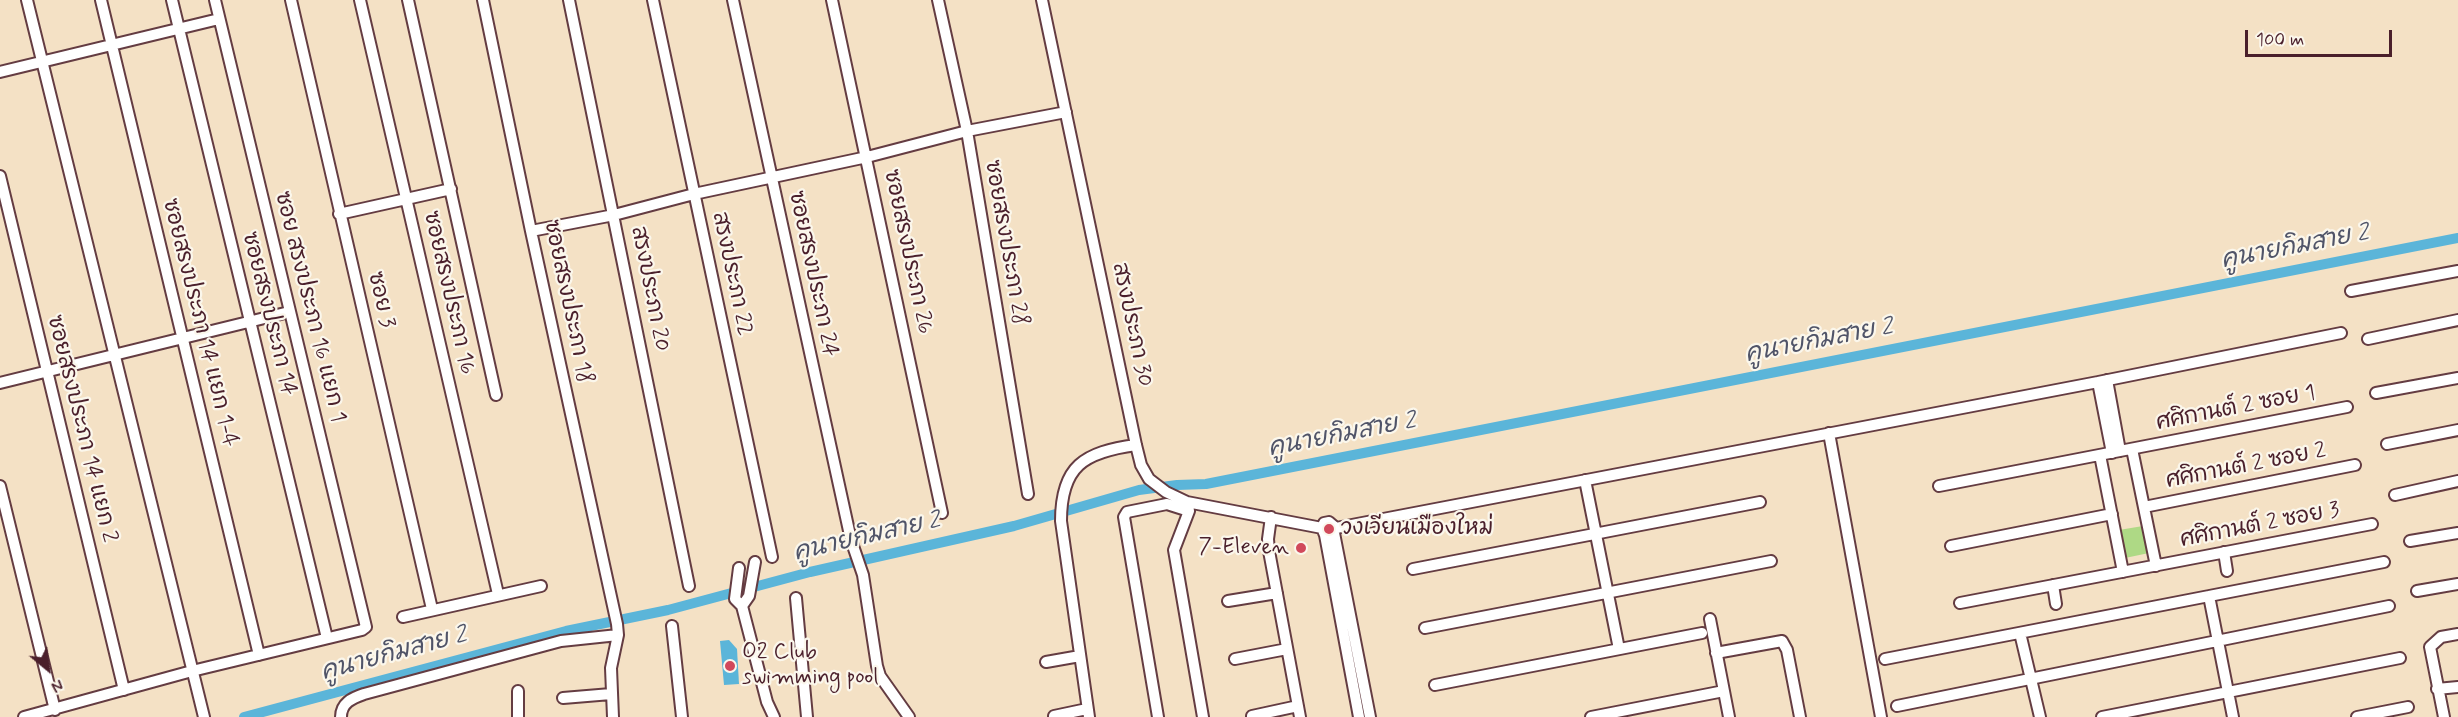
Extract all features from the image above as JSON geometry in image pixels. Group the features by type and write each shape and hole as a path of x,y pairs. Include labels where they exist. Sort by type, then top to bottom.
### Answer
{"street":[{"path":"27,0 204,717"},
{"name":"ซอยสรงประภา 14 แยก 1-4","path":"101,0 260,655"},
{"name":"ซอยสรงประภา 14","path":"172,0 327,638"},
{"name":"ซอย สรงประภา 16 แยก 1","path":"214,0 366,623 366,627 362,630 327,638"},
{"name":"ซอย 3","path":"291,0 432,609"},
{"name":"ซอยสรงประภา 16","path":"360,0 498,594"},
{"path":"408,0 496,395"},
{"name":"ซอยสรงประภา 18","path":"483,0 618,629"},
{"name":"สรงประภา 20","path":"569,0 615,215 689,586"},
{"name":"สรงประภา 22","path":"653,0 771,557"},
{"name":"ซอยสรงประภา 24","path":"733,0 856,556 863,575 878,671 909,717"},
{"name":"ซอยสรงประภา 26","path":"832,0 942,513"},
{"name":"ซอยสรงประภา 28","path":"938,0 967,131 1028,494"},
{"name":"สรงประภา 30","path":"1042,0 1141,465 1149,479 1188,506 1271,517 1329,531"},
{"path":"0,72 219,19"},
{"path":"531,231 615,215 694,194 867,157 967,131 1066,112"},
{"name":"ซอยสรงประภา 14 แยก 2","path":"0,176 124,690"},
{"path":"339,214 451,189"},
{"path":"2351,291 2458,271"},
{"path":"0,383 289,312"},
{"path":"2368,339 2458,320"},
{"path":"1329,531 2341,333"},
{"path":"2376,393 2458,378"},
{"path":"2102,381 2116,452"},
{"name":"ศศิกานต์ 2 ซอย 1","path":"1939,486 2347,407"},
{"path":"2387,444 2458,430"},
{"path":"1829,433 1881,717"},
{"path":"1054,716 1088,713 1061,521 1062,493 1071,471 1084,461 1122,447 1136,445"},
{"path":"2132,449 2156,566"},
{"path":"2100,455 2123,572"},
{"name":"ศศิกานต์ 2 ซอย 2","path":"2144,507 2355,465"},
{"path":"1585,480 1619,649"},
{"path":"2395,495 2458,482"},
{"path":"0,486 55,710"},
{"path":"1413,569 1760,502"},
{"path":"1158,717 1124,517 1127,512 1167,504 1188,506 1174,550 1203,717"},
{"path":"1951,546 2112,514"},
{"path":"1252,716 1299,712 1268,539 1271,517"},
{"name":"ศศิกานต์ 2 ซอย 3","path":"1960,603 2372,524"},
{"path":"1329,531 1359,717"},
{"path":"1329,531 1370,717"},
{"path":"2410,541 2458,533"},
{"path":"2224,552 2227,571"},
{"path":"1425,628 1771,561"},
{"path":"1885,659 2384,562"},
{"path":"739,602 749,596 755,566"},
{"path":"739,570 739,602 767,702 774,717"},
{"path":"2417,591 2458,584"},
{"path":"2053,585 2056,604"},
{"path":"403,617 541,586"},
{"path":"1228,601 1277,592"},
{"path":"2209,596 2233,717"},
{"path":"796,598 807,717"},
{"path":"1897,706 2389,606"},
{"path":"1710,619 1729,717"},
{"path":"672,626 682,717"},
{"path":"341,717 341,710 346,704 364,694 561,641 618,629 611,668 613,717"},
{"path":"1435,685 1702,633"},
{"path":"2020,633 2040,717"},
{"path":"2444,717 2430,647 2441,637 2458,634"},
{"path":"24,717 192,671 327,638"},
{"path":"1716,653 1782,641 1787,650 1800,717"},
{"path":"1235,659 1287,649"},
{"path":"1046,662 1080,656"},
{"path":"2102,717 2400,658"},
{"path":"2437,689 2458,687"},
{"path":"518,691 518,717"},
{"path":"1590,717 1724,691"},
{"path":"563,698 611,694"},
{"path":"2357,717 2408,707"}],"green space":[{"path":"2143,526 2149,553 2125,558 2119,530"}],"water":[{"name":"O2 Club swimming pool","path":"729,640 737,649 739,684 724,685 720,641"}],"waterway":[{"name":"คูนายกิมสาย 2","path":"244,717 566,631 668,610 810,572 1014,526 1139,490 1206,484 2458,238"}],"place":[{"name":"วงเวียนเมืองใหม่","path":"1329,529"},
{"name":"7-Eleven","path":"1301,548"},
{"name":"O2 Club swimming pool","path":"730,666"}]}
